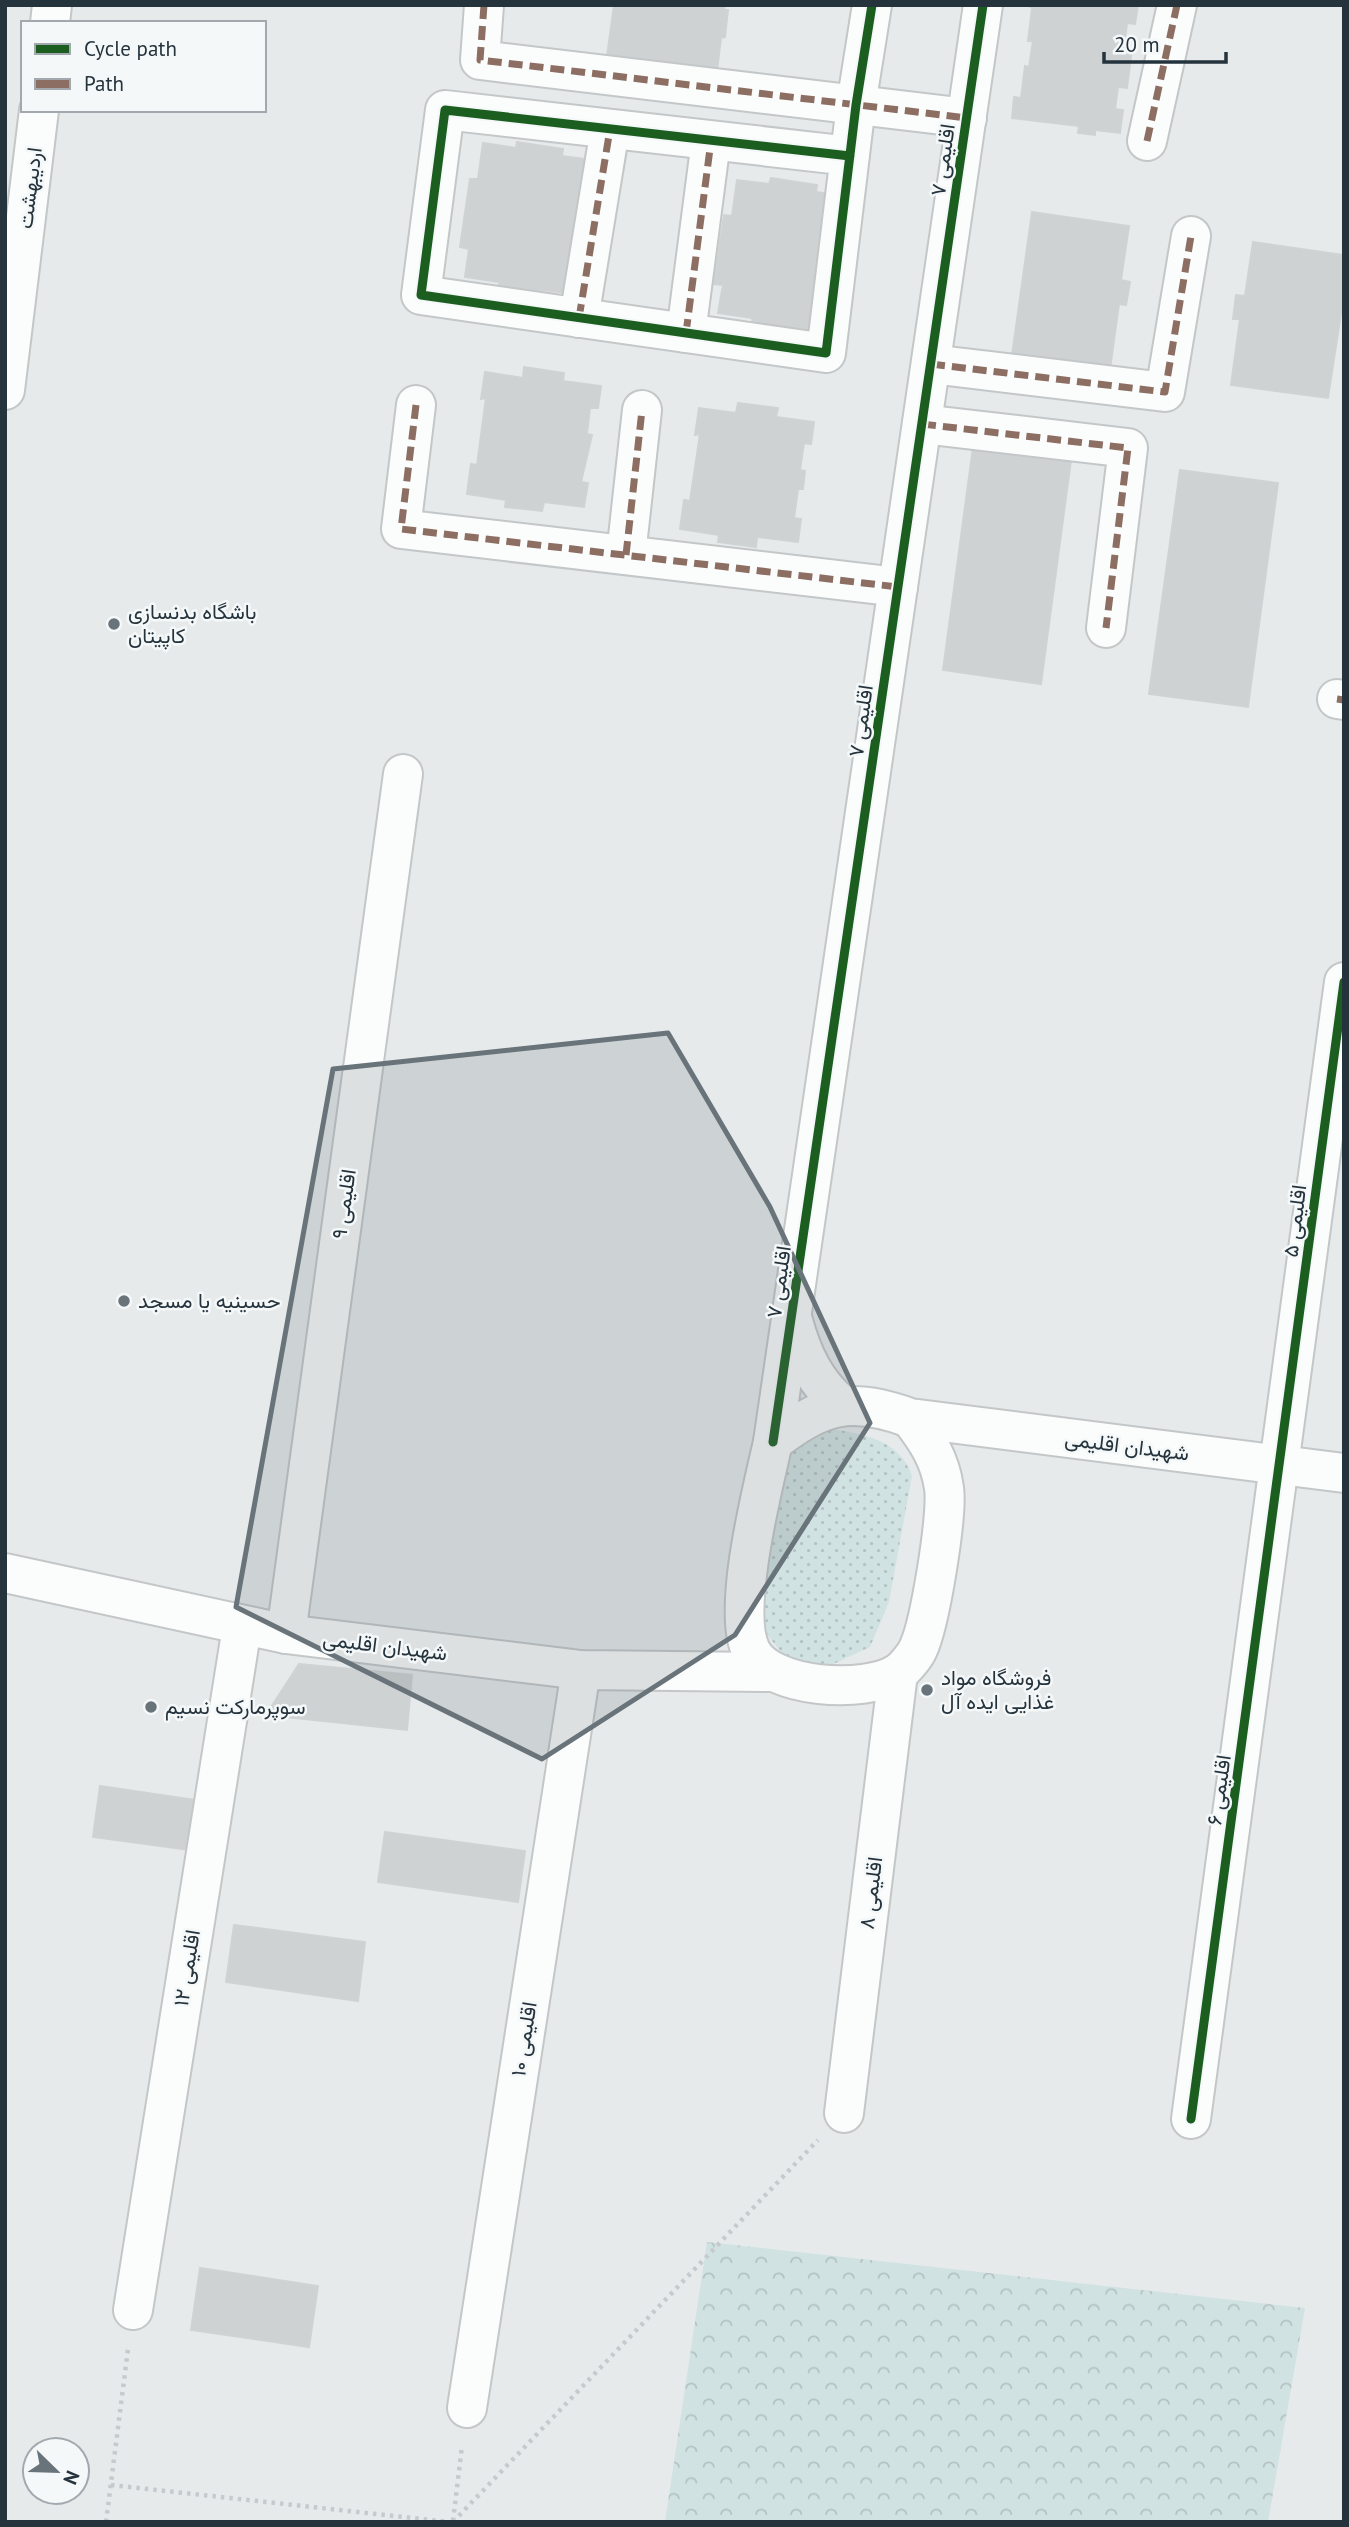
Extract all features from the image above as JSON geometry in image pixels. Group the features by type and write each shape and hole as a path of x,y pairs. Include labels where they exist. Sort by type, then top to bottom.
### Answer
{"street":[{"path":"484,5 480,60 967,118"},
{"path":"850,156 445,110 421,295 826,354 850,156 856,105 872,5"},
{"name":"اقلیمی ۷","path":"771,1672 751,1651 746,1582 773,1442 984,5"},
{"path":"1147,141 1177,5"},
{"name":"اردیبهشت","path":"5,390 39,112"},
{"path":"579,318 610,129"},
{"path":"686,333 711,141"},
{"path":"931,364 1165,392 1191,236"},
{"path":"416,405 401,529 898,587"},
{"path":"626,555 642,410"},
{"path":"922,424 1128,449 1106,628"},
{"name":"اقلیمی ۹","path":"286,1633 403,774"},
{"name":"اقلیمی ۵","path":"1281,1465 1344,982"},
{"path":"773,1442 802,1419 842,1405 821,1384 810,1368 791,1317"},
{"name":"شهیدان اقلیمی","path":"842,1405 888,1410 909,1418 1344,1473"},
{"path":"909,1418 934,1448 945,1489"},
{"path":"898,1673 918,1650 933,1597 945,1489 954,1468 971,1450 1019,1432"},
{"name":"اقلیمی ۶","path":"1191,2119 1281,1465"},
{"name":"شهیدان اقلیمی","path":"5,1573 242,1627 581,1670 771,1672 809,1684 859,1685 898,1673"},
{"name":"اقلیمی ۱۲","path":"133,2310 242,1627"},
{"name":"اقلیمی ۱۰","path":"467,2408 581,1670"},
{"name":"اقلیمی ۸","path":"844,2113 898,1673"}],"path":[{"path":"452,2522 844,2113"},
{"path":"106,2522 133,2310"},
{"path":"452,2522 467,2408"},
{"path":"111,2485 452,2522"}],"highlighted area":[{"path":"668,1033 770,1207 870,1423 735,1635 542,1759 236,1607 333,1069"}],"green space":[{"path":"824,1428 864,1435 888,1445 906,1463 912,1476 889,1602 870,1647 829,1666 800,1665 782,1653 768,1636 757,1606 780,1451"},
{"path":"707,2242 1305,2308 1268,2522 665,2522"}],"building":[{"path":"614,5 725,5 724,10 728,10 725,37 721,38 714,95 605,71"},
{"path":"1027,5 1138,5 1135,24 1127,23 1124,48 1132,49 1127,88 1118,87 1115,109 1123,110 1120,133 1095,130 1095,135 1078,133 1079,126 1012,118 1014,97 1021,98 1025,66 1029,67 1033,41 1028,41 1032,8"},
{"path":"517,142 563,149 562,156 593,160 574,294 542,290 541,297 499,291 499,282 465,277 469,249 460,247 470,179 478,179 483,143 516,148"},
{"path":"771,178 817,185 816,192 846,196 828,331 796,327 795,334 753,328 752,318 718,313 723,285 714,284 724,215 732,216 737,180 769,184"},
{"path":"1032,212 1129,226 1121,280 1130,282 1126,305 1119,304 1110,369 1012,355"},
{"path":"1253,242 1344,255 1344,294 1328,398 1231,385 1240,319 1233,319 1236,295 1245,296"},
{"path":"524,367 564,373 563,381 601,386 598,408 590,408 587,434 592,435 581,482 588,483 584,507 544,502 542,511 505,507 506,500 467,494 471,464 477,465 486,398 481,399 485,372 523,378"},
{"path":"738,403 778,408 776,417 814,422 811,444 804,443 800,470 805,471 803,489 798,489 794,518 801,519 798,542 757,537 756,547 718,542 719,535 680,529 684,500 690,501 700,434 695,435 699,408 736,413"},
{"path":"973,447 1071,460 1041,684 943,670"},
{"path":"1180,470 1278,483 1248,707 1149,694"},
{"path":"299,1664 412,1675 407,1730 266,1715"},
{"path":"100,1786 196,1800 189,1850 93,1837"},
{"path":"385,1832 525,1851 518,1902 378,1882"},
{"path":"234,1925 365,1942 358,2001 226,1982"},
{"path":"200,2268 318,2286 309,2347 191,2330"}],"marked path":[{"path":"484,5 480,60 967,118"},
{"path":"1147,141 1177,5"},
{"path":"579,318 610,129"},
{"path":"686,333 711,141"},
{"path":"931,364 1165,392 1191,236"},
{"path":"416,405 401,529 898,587"},
{"path":"626,555 642,410"},
{"path":"922,424 1128,448 1106,628"},
{"path":"1337,699 1344,700"}],"cycle path":[{"path":"850,156 445,110 421,295 826,353 856,105 872,5"},
{"path":"773,1442 983,5"},
{"path":"1191,2119 1344,982"}],"place":[{"name":"باشگاه بدنسازی کاپیتان","path":"114,624"},
{"name":"حسینیه یا مسجد","path":"124,1301"},
{"name":"فروشگاه مواد غذایی ایده آل","path":"927,1690"},
{"name":"سوپرمارکت نسیم","path":"151,1707"}]}
